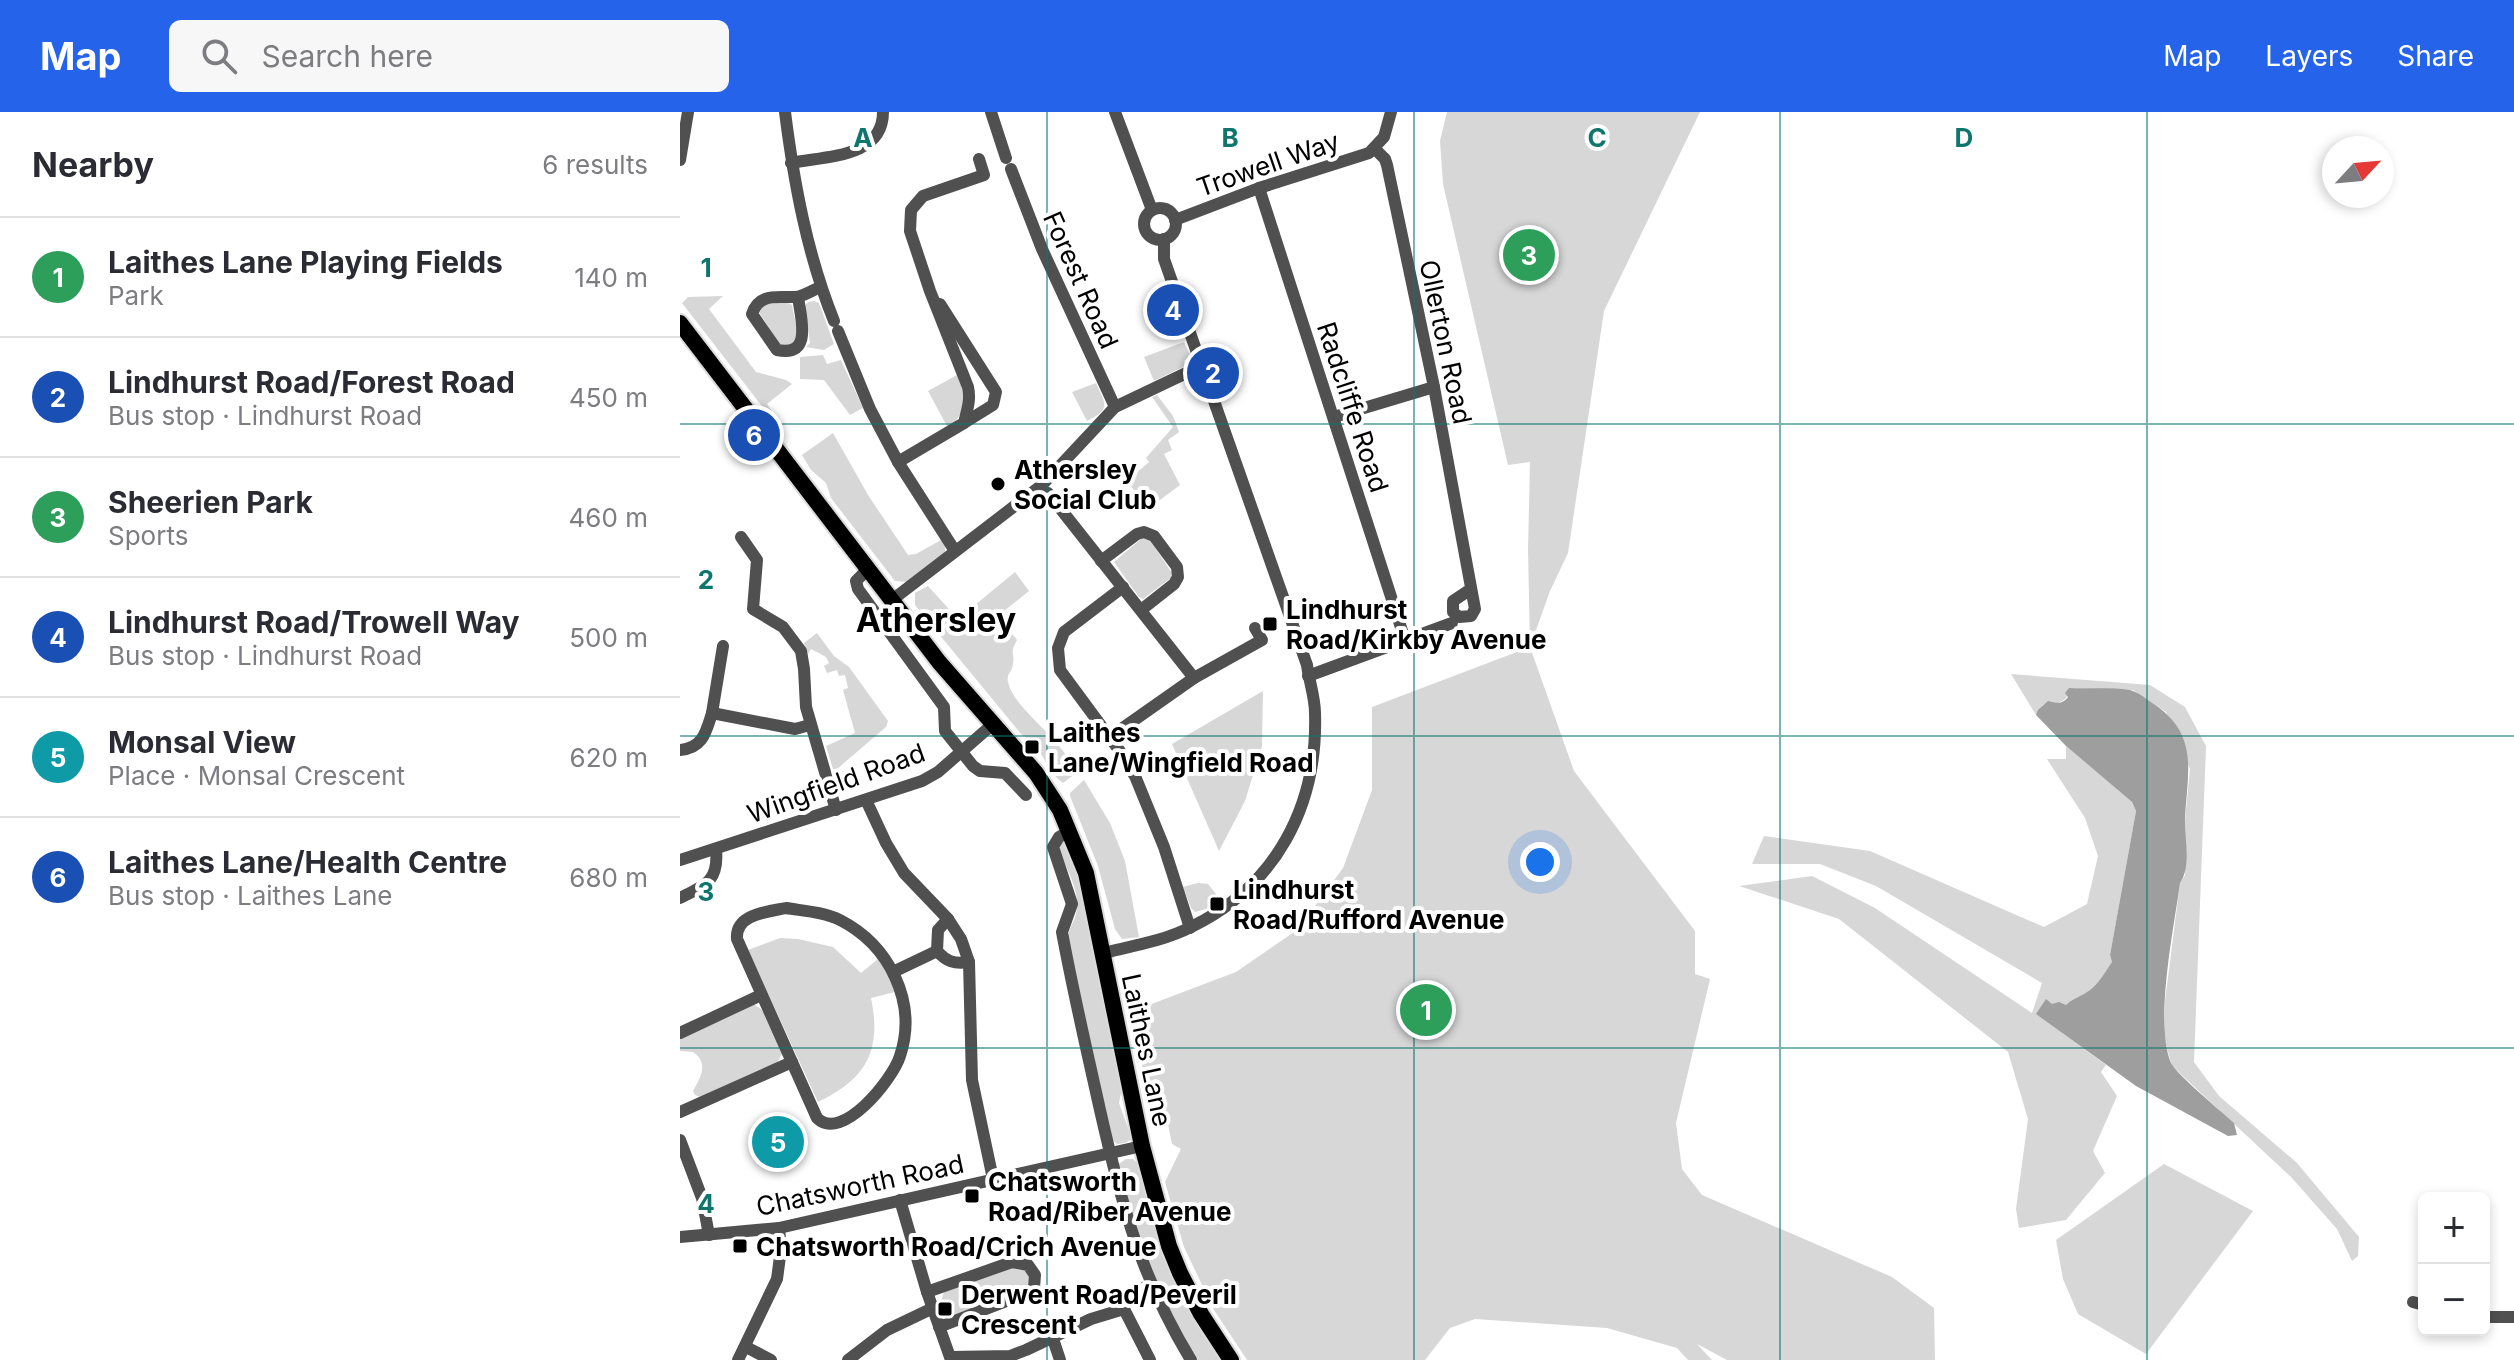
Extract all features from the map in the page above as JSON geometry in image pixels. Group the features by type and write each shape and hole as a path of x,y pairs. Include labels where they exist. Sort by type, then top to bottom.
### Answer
{"main road":[{"name":"Laithes Lane","path":"680,323 939,662 1046,788 1070,831 1086,873 1156,1205 1180,1273 1212,1333 1231,1360"}],"street":[{"path":"680,160 688,112"},
{"path":"785,112 791,163 820,287 870,409 898,462 955,551"},
{"path":"791,163 862,149 878,135 883,112"},
{"name":"Forest Road","path":"991,112 1042,249 1115,407"},
{"path":"1115,112 1152,210"},
{"path":"1375,149 1388,129 1391,112"},
{"name":"Trowell Way","path":"1175,220 1375,149"},
{"name":"Ollerton Road","path":"1375,149 1387,165 1434,387 1471,589"},
{"path":"979,159 989,190"},
{"path":"964,423 970,396 968,387 910,231 911,210 923,196 984,175"},
{"name":"Radcliffe Road","path":"1259,188 1405,640"},
{"path":"1165,209 1175,220 1173,232 1164,239 1152,238 1145,229 1145,218 1152,210 1165,209"},
{"path":"1103,953 1150,942 1190,928 1227,906 1248,888 1290,835 1307,792 1314,753 1315,711 1307,665 1164,259 1164,239"},
{"path":"798,297 803,338 797,348 787,352 777,350 752,314 755,305 764,298 798,297 820,287"},
{"path":"898,462 993,405 996,392 949,315 930,291"},
{"path":"892,600 1042,485 1115,407 1201,366"},
{"path":"1334,417 1434,387"},
{"path":"1048,493 1194,678"},
{"path":"1101,561 1137,534 1144,532 1154,536 1177,567 1178,577 1174,584 1141,610"},
{"path":"741,537 757,560 753,609 783,627 801,651 806,707 836,810"},
{"path":"868,569 856,581 858,589 944,707 945,731 980,771 1005,773 1026,795"},
{"path":"1123,587 1064,632 1058,648 1060,670 1135,776 1174,875 1190,928"},
{"path":"1308,676 1452,623"},
{"path":"1110,737 1194,678 1262,640 1255,628"},
{"path":"680,750 697,746 705,737 723,646"},
{"path":"712,713 795,729 810,725"},
{"name":"Wingfield Road","path":"680,860 922,781 938,772 993,724"},
{"path":"866,800 904,873 948,919 961,939 969,962 972,1080 993,1179"},
{"path":"1070,831 1059,837 1053,847 1072,904 1062,932 1109,1154 1150,1285 1191,1360"},
{"path":"680,898 704,886 713,877 718,866 716,849"},
{"path":"786,908 839,919 864,935 884,955 903,999 904,1029 900,1056 887,1080 867,1104 839,1123 823,1124 817,1118 761,995 736,930 742,921 763,913 786,908"},
{"path":"948,919 938,930 937,951 955,964 969,962"},
{"path":"893,972 937,951"},
{"path":"680,1033 761,995"},
{"path":"680,1112 792,1062"},
{"path":"680,1141 702,1198 709,1235"},
{"name":"Chatsworth Road","path":"680,1237 779,1228 1142,1146"},
{"path":"900,1200 951,1359 1010,1356 1091,1319 1124,1309"},
{"path":"738,1360 777,1279 781,1249 779,1228"},
{"path":"927,1292 1012,1262 1028,1265 1035,1275 1034,1288 1027,1293 939,1327"},
{"path":"1150,1285 1128,1295 1124,1309 1150,1360"},
{"path":"848,1360 887,1330 933,1308"},
{"path":"2490,1317 2514,1317"},
{"path":"1052,1336 1060,1360"},
{"path":"746,1347 771,1360"}],"shaded area":[{"path":"1447,112 1700,112 1604,311 1568,553 1550,591 1530,647 1530,462 1508,465 1443,184 1440,141"},
{"path":"723,296 709,309 756,372 792,384 767,404 778,420 775,423 682,303 688,297"},
{"path":"814,301 819,303 834,344 824,350 806,347 810,343 805,306"},
{"path":"786,302 792,305 798,335 796,343 784,347 759,312 765,304"},
{"path":"1184,342 1190,355 1184,361 1185,366 1154,381 1144,357"},
{"path":"823,355 827,364 841,360 863,408 850,415 824,380 800,379 800,357"},
{"path":"957,375 964,396 962,410 948,428 928,391"},
{"path":"1096,383 1104,406 1100,413 1087,421 1072,392"},
{"path":"1157,395 1173,416 1179,432 1168,440 1172,450 1164,454 1180,485 1148,509 1127,481 1149,462 1146,458 1173,427 1152,397"},
{"path":"833,433 868,495 908,555 916,554 941,540 945,545 945,553 907,582 895,581 831,498 826,483 811,470 802,455"},
{"path":"1146,538 1172,573 1171,578 1143,599 1114,562"},
{"path":"1015,572 1029,591 998,616 1017,640 1008,682 1019,703 1070,760 1076,773 1063,783 1035,744 1022,735 915,605 915,593 928,586 958,619"},
{"path":"817,633 834,656 849,667 888,721 886,727 837,769 833,769 826,746 855,733 843,690 848,688 845,675 839,676 837,670 827,673 824,666 829,663 826,657 811,649 808,654 804,643"},
{"path":"1530,647 1574,771 1695,931 1695,974 1710,979 1676,1123 1682,1169 1702,1195 1892,1277 1934,1308 1935,1360 1727,1360 1697,1344 1712,1360 1688,1360 1677,1348 1607,1328 1475,1319 1450,1328 1425,1360 1247,1360 1214,1310 1184,1247 1165,1182 1181,1149 1172,1144 1163,1100 1150,1113 1133,1011 1236,972 1297,930 1343,868 1372,790 1372,707"},
{"path":"2011,674 2150,685 2185,707 2206,746 2194,1062 2219,1096 2297,1163 2359,1237 2358,1256 2352,1261 2337,1229 2291,1177 2172,1066 2164,1037 2165,1001 2180,883 2185,875 2185,820 2190,769 2166,712 2133,690 2069,688 2064,700 2043,705 2036,715"},
{"path":"2069,688 2136,692 2166,714 2184,739 2188,768 2185,817 2187,860 2180,883 2167,975 2166,1046 2171,1063 2234,1123 2237,1135 2228,1136 2136,1086 2036,1014 2046,999 2052,1004 2059,1002 2066,1005 2090,990 2112,962 2110,955 2136,811 2132,802 2066,746 2036,715 2048,701 2059,703 2066,700 2068,697 2065,693"},
{"path":"1263,691 1262,746 1245,801 1219,851 1172,744"},
{"path":"2066,746 2132,802 2136,811 2110,955 2112,962 2090,990 2066,1005 2052,1004 2037,1014 2106,1065 2101,1072 2117,1096 2093,1151 2105,1173 2066,1220 2019,1228 2016,1209 2028,1119 2008,1052 1839,919 1739,886 1812,876 1875,908 2032,1013 2042,983 1876,886 1820,864 1752,864 1764,836 1870,851 2044,927 2087,904 2098,856 2085,818 2047,759 2066,759"},
{"path":"1084,780 1110,823 1125,861 1139,937 1122,939 1115,929 1098,866 1070,796"},
{"path":"1066,842 1080,878 1123,1083 1119,1103 1132,1139 1125,1143 1117,1144 1112,1140 1068,939 1077,898 1059,850"},
{"path":"1208,884 1220,899 1206,909 1195,912 1183,887"},
{"path":"780,938 833,947 861,973 878,959 890,977 895,992 871,998 874,1017 872,1048 859,1073 848,1084 818,1102 748,950"},
{"path":"754,1004 762,1010 782,1054 777,1063 700,1097 695,1095 693,1091 701,1075 701,1061 693,1052 680,1051 680,1038"},
{"path":"1126,1159 1137,1163 1159,1238 1223,1360 1197,1360 1156,1284 1130,1213 1117,1165"},
{"path":"2164,1164 2253,1211 2146,1354 2078,1314 2063,1279 2056,1240"},
{"path":"1011,1266 1026,1269 1032,1280 1024,1290 949,1317 946,1315 941,1301 944,1292"}],"place":[{"name":"Sheerien Park","path":"1529,255"},
{"name":"Lindhurst Road/Trowell Way","path":"1173,310"},
{"name":"Lindhurst Road/Forest Road","path":"1213,373"},
{"name":"Laithes Lane/Health Centre","path":"754,435"},
{"name":"Athersley Social Club","path":"998,484"},
{"name":"Lindhurst Road/Kirkby Avenue","path":"1270,624"},
{"name":"Laithes Lane/Wingfield Road","path":"1032,747"},
{"name":"Lindhurst Road/Rufford Avenue","path":"1217,904"},
{"name":"Laithes Lane Playing Fields","path":"1426,1010"},
{"name":"Monsal View","path":"778,1142"},
{"name":"Chatsworth Road/Riber Avenue","path":"972,1196"},
{"name":"Chatsworth Road/Crich Avenue","path":"740,1246"},
{"name":"Derwent Road/Peveril Crescent","path":"945,1309"}],"district":[{"name":"Athersley","path":"936,619"}]}
